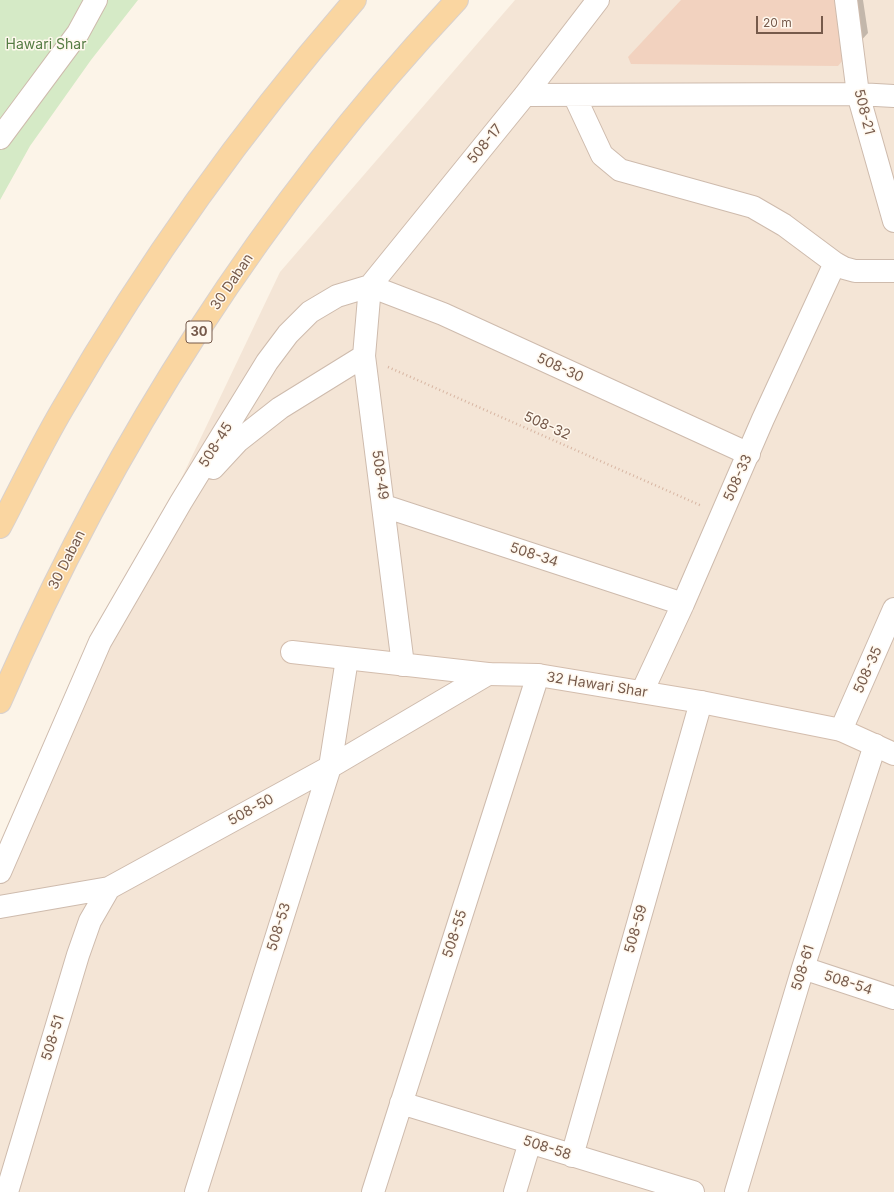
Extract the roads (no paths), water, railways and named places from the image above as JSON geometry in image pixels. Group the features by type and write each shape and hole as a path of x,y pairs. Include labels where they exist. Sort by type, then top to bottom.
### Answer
{"main road":[{"path":"0,527 62,410 145,275 207,186 271,100 355,0"},
{"name":"30 Daban","path":"0,702 38,618 89,518 165,386 220,299 257,244 319,161 402,61 456,0"}],"street":[{"path":"0,138 78,33 96,0"},
{"name":"508-17","path":"370,286 525,95 598,0"},
{"name":"508-21","path":"846,0 858,94 894,221"},
{"path":"525,95 858,94 894,96"},
{"path":"574,95 602,155 620,170 754,207 784,225 835,264 855,271 894,271"},
{"name":"508-33","path":"642,692 683,604 763,419 835,264"},
{"name":"508-49","path":"370,286 364,356 403,665"},
{"name":"508-30","path":"370,286 443,314 749,454"},
{"name":"508-45","path":"0,872 100,642 181,502 267,362 288,334 310,312 337,296 370,286"},
{"path":"181,502 238,441 280,408 364,356"},
{"name":"508-34","path":"384,506 683,604"},
{"name":"508-35","path":"841,730 894,609"},
{"name":"32 Hawari Shar","path":"292,652 488,674 538,675 642,692 701,702 841,730 885,750"},
{"name":"508-53","path":"196,1192 330,766 347,659"},
{"name":"508-50","path":"0,906 109,888 330,766 488,674"},
{"name":"508-55","path":"373,1192 538,675"},
{"name":"508-59","path":"572,1156 701,702"},
{"name":"508-61","path":"736,1192 803,968 885,750"},
{"name":"508-51","path":"7,1192 78,956 90,921 109,888"},
{"name":"508-54","path":"803,968 894,998"},
{"name":"508-58","path":"401,1103 693,1192"},
{"path":"515,1192 530,1142"}],"park label":[{"name":"Hawari Shar","path":"46,45"}]}
